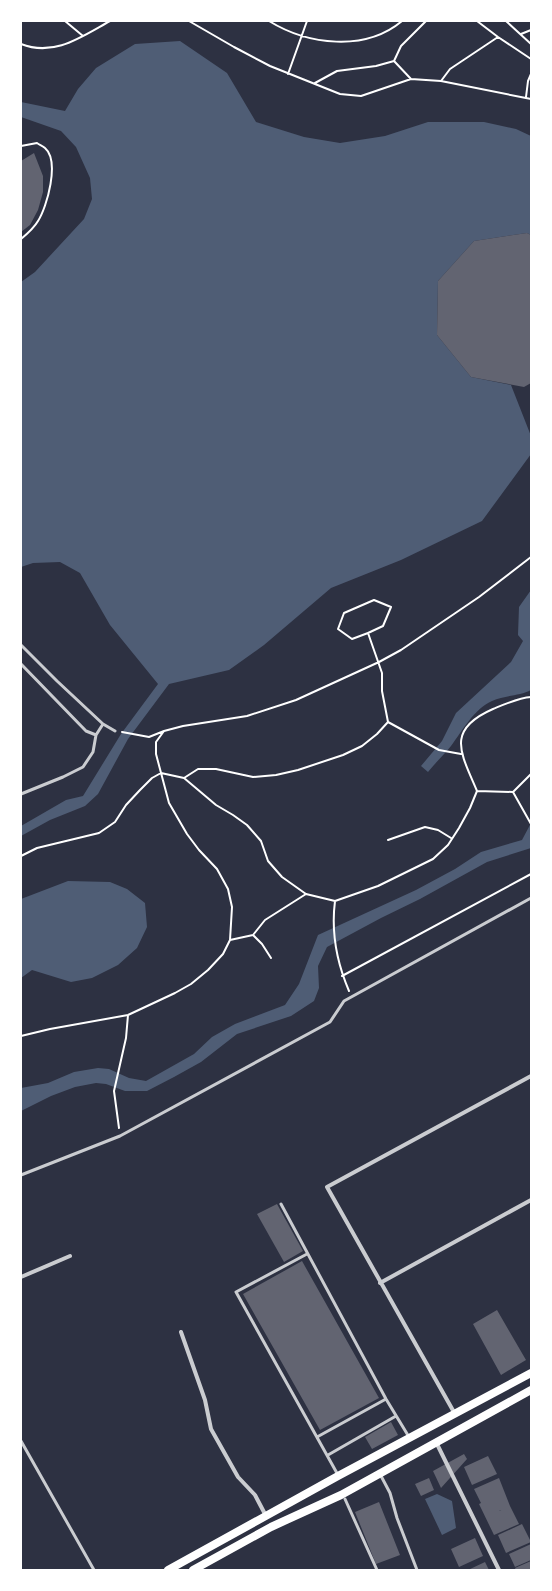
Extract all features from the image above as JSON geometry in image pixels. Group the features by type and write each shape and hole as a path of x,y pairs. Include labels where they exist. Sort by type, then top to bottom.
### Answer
{"main road":[{"path":"168,1570 338,1476 531,1373"},
{"path":"193,1570 271,1527 342,1495 531,1390"}],"street":[{"path":"455,1414 380,1283 328,1187 531,1076"},
{"path":"380,1283 531,1200"},
{"path":"21,1277 70,1256"},
{"path":"181,1332 205,1400 211,1430 238,1477 255,1495 266,1516"},
{"path":"436,1442 499,1570"}],"lane":[{"path":"21,645 103,724 115,731"},
{"path":"21,664 86,731 96,735"},
{"path":"21,794 83,767 93,752 96,735 103,724"},
{"path":"21,1175 120,1136 330,1022 344,1001 531,898"},
{"path":"281,1204 386,1400 410,1438"},
{"path":"307,1254 236,1292 328,1455 338,1476"},
{"path":"317,1437 386,1400"},
{"path":"328,1455 396,1416"},
{"path":"21,1441 94,1570"},
{"path":"380,1474 390,1493 397,1518 418,1570"},
{"path":"345,1499 377,1570"}],"path":[{"path":"65,21 83,36"},
{"path":"21,44 30,48 50,49 83,36 110,21"},
{"path":"189,21 234,47 288,74 340,94 361,96 411,79 441,81 531,99"},
{"path":"269,21 301,36 323,40 361,40 380,36 402,21"},
{"path":"288,74 307,21"},
{"path":"315,84 337,71 376,66 394,61 401,46 426,21"},
{"path":"477,21 498,38 531,59"},
{"path":"506,21 531,44"},
{"path":"521,34 531,30"},
{"path":"441,81 450,69 498,38"},
{"path":"394,61 411,79"},
{"path":"526,98 528,81 531,74"},
{"path":"21,146 37,143 46,149 52,161 51,182 46,202 38,222 21,239"},
{"path":"115,731 149,737 183,726 247,716 296,700 379,662 401,650 479,597 531,557"},
{"path":"374,600 391,607 383,626 368,633 352,639 338,630 344,613 374,600"},
{"path":"368,633 382,673 382,691 388,722"},
{"path":"21,856 37,848 100,833 115,822 126,805 152,778 161,773 184,778 216,805 247,825 261,841 268,861 282,878 306,894 335,901 378,886 433,859 448,845 470,808 477,791 461,754 461,734 472,720 509,703 531,697"},
{"path":"388,722 439,750 461,754"},
{"path":"184,778 198,770 216,769 253,777 276,775 298,770 343,755 362,746 378,734 388,722"},
{"path":"21,1036 50,1029 128,1015 175,993 190,984 208,970 223,954 230,940 232,907 228,889 217,869 199,850 169,803 156,754 156,742 164,731"},
{"path":"477,791 513,792 531,774"},
{"path":"513,792 531,824"},
{"path":"388,840 425,827 438,830 452,838"},
{"path":"342,976 531,874"},
{"path":"230,940 253,935 265,920 306,894"},
{"path":"335,901 335,946 342,976 352,997"},
{"path":"253,935 262,944 271,958"},
{"path":"120,1136 114,1091 126,1038 128,1015"}],"water":[{"path":"180,41 227,73 256,122 304,137 340,143 385,136 428,122 484,122 516,129 531,136 531,235 527,233 474,241 438,281 437,335 471,377 511,385 531,436 531,454 482,521 401,560 331,588 264,645 229,670 169,684 128,739 98,794 85,806 50,820 21,836 21,826 66,800 83,796 121,734 158,684 110,625 80,573 60,562 33,563 21,567 21,282 35,272 84,219 92,199 90,178 76,147 61,131 21,117 21,102 65,111 78,89 96,68 135,44"},
{"path":"531,590 531,690 497,699 485,705 474,715 428,772 421,766 442,741 456,713 511,662 523,641 518,635 519,607"},
{"path":"531,823 531,848 487,862 420,899 327,947 318,966 319,988 314,1001 291,1016 237,1034 201,1062 147,1091 125,1091 106,1084 96,1083 75,1087 51,1096 21,1111 21,1088 48,1083 74,1072 98,1068 109,1069 129,1078 146,1081 194,1054 212,1037 235,1024 285,1005 299,984 318,935 416,890 455,869 481,852 522,840"},
{"path":"68,881 110,882 127,889 145,903 147,927 137,948 118,965 92,978 71,982 32,970 21,978 21,899"},
{"path":"437,1494 452,1501 456,1528 442,1535 425,1499"}],"building":[{"path":"34,153 43,176 43,192 38,210 30,225 21,232 21,161"},
{"path":"527,233 531,235 531,383 524,387 471,377 437,335 438,281 474,241"},
{"path":"277,1204 303,1251 284,1262 257,1214"},
{"path":"302,1261 379,1398 320,1430 243,1294"},
{"path":"497,1310 526,1360 501,1375 473,1324"},
{"path":"391,1422 398,1435 372,1449 365,1437"},
{"path":"464,1454 467,1459 441,1488 433,1471"},
{"path":"488,1456 497,1474 472,1485 464,1467"},
{"path":"429,1478 434,1490 421,1496 415,1484"},
{"path":"499,1478 519,1524 494,1535 479,1504 481,1503 474,1489"},
{"path":"379,1502 400,1555 376,1564 355,1512"},
{"path":"522,1524 531,1542 506,1553 498,1535"},
{"path":"475,1538 483,1556 459,1567 451,1549"},
{"path":"531,1544 531,1560 515,1567 509,1554"},
{"path":"531,1561 531,1570 516,1570 515,1568"},
{"path":"485,1562 489,1570 468,1570"}]}
